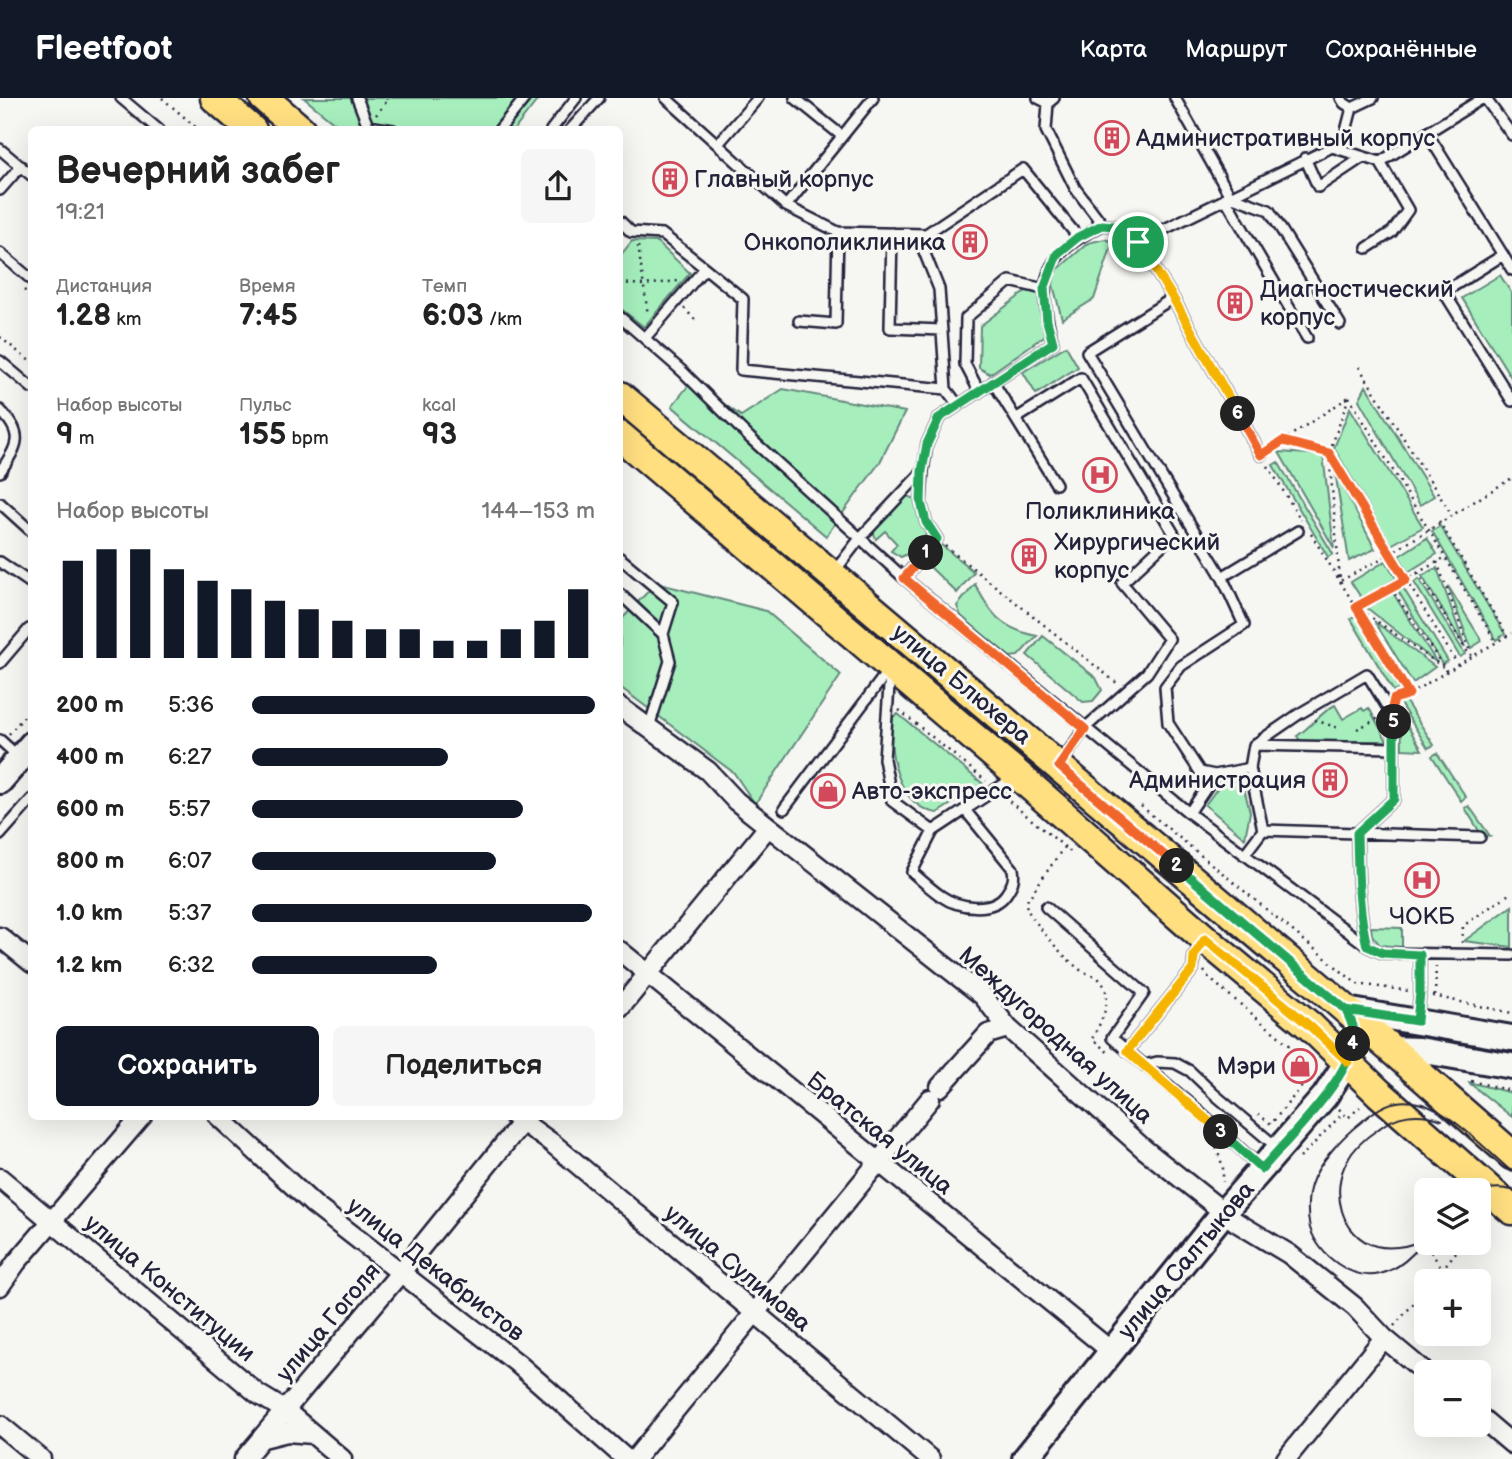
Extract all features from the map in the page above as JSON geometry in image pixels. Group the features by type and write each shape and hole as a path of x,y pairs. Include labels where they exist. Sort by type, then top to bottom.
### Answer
{"main road":[{"path":"215,98 246,126"},
{"path":"264,98 296,126"},
{"name":"улица Блюхера","path":"623,399 1392,1049"},
{"name":"улица Блюхера","path":"623,439 1311,1027 1379,1093 1512,1210"},
{"path":"0,781 13,746"},
{"path":"1341,1005 1512,1038"},
{"path":"1341,1005 1353,1026 1354,1039 1348,1062"},
{"path":"1348,1062 1360,1055 1392,1049 1419,1050 1512,1066"},
{"path":"1392,1049 1512,1155"},
{"name":"улица Салтыкова","path":"1025,1459 1224,1212 1325,1096 1348,1062"}],"street":[{"name":"Междугородная улица","path":"623,709 708,771 736,802 983,996 1008,1028 1144,1149 1236,1222 1289,1254 1355,1307 1384,1338 1414,1363"},
{"path":"623,1004 768,827"},
{"path":"0,937 28,960"},
{"name":"Братская улица","path":"623,953 1111,1352"},
{"path":"635,1459 935,1093 988,1034 1008,1028"},
{"path":"0,1286 16,1263 139,1120"},
{"name":"улица Декабристов","path":"222,1120 314,1205 517,1363 626,1459"},
{"name":"улица Гоголя","path":"244,1459 401,1272 519,1120"},
{"name":"улица Сулимова","path":"523,1120 930,1459"},
{"name":"улица Конституции","path":"0,1178 258,1394 286,1411 341,1459"},
{"path":"1286,1459 1384,1338"},
{"path":"0,1424 41,1459"},
{"path":"1491,1426 1512,1444"},
{"path":"263,1438 287,1432 313,1434"}],"lane":[{"path":"121,98 154,126"},
{"path":"357,98 366,126"},
{"path":"502,126 525,98"},
{"path":"554,126 576,98"},
{"path":"574,126 599,98"},
{"path":"666,98 786,206 838,232 926,234 1023,169 1078,237"},
{"path":"718,144 758,98"},
{"path":"795,98 842,136"},
{"path":"786,206 873,98"},
{"path":"1038,98 1051,101 1046,130 1075,188 1102,225"},
{"path":"1175,98 1307,338"},
{"path":"1341,98 1352,108"},
{"path":"1341,150 1352,108 1373,98"},
{"path":"1380,162 1484,98 1512,135"},
{"path":"1427,133 1512,270"},
{"path":"1138,242 1304,158 1332,147 1380,162 1408,210 1392,232 1367,248"},
{"path":"0,149 28,173"},
{"path":"1304,158 1318,187 1363,157"},
{"path":"0,190 20,166"},
{"path":"1228,197 1269,210 1340,324"},
{"path":"623,224 631,232 662,233 743,299 741,370 946,389"},
{"path":"904,578 937,539 926,522 921,502 922,471 927,444 939,418 1053,343 1047,321 1044,289 1057,254 1078,237 1102,225 1115,226 1138,242 1173,298 1261,455"},
{"path":"799,321 836,324 838,232"},
{"path":"892,233 890,328 942,330"},
{"path":"917,234 939,289 946,389 958,405"},
{"path":"0,253 28,277"},
{"path":"1503,255 1444,292 1512,401"},
{"path":"648,335 705,268"},
{"path":"979,391 965,364 966,318 1010,281 1044,289"},
{"path":"1173,298 1087,352 1222,577 1244,625 1181,666 1165,687 1168,723 1200,772 1215,775 1250,768"},
{"path":"623,319 648,335 750,438 904,578 1189,813 1367,946 1383,953 1512,955"},
{"path":"0,361 28,385"},
{"path":"1017,418 1081,378 1174,534 1122,583 1168,639 1147,673 1085,729 1059,766"},
{"path":"993,382 1056,484"},
{"path":"0,410 15,424 17,438 12,454 0,472"},
{"path":"832,575 861,537 922,471"},
{"path":"0,503 28,528"},
{"path":"1222,577 1298,531"},
{"path":"623,560 673,602 663,634 670,661 649,727"},
{"path":"0,562 28,581"},
{"path":"623,597 663,634"},
{"path":"0,663 28,630"},
{"path":"784,809 891,667"},
{"path":"891,667 884,759 892,801 933,831"},
{"path":"1244,855 1263,830 1250,768 1254,745 1299,714 1367,674 1394,718 1394,799 1357,833 1359,892 1367,946"},
{"path":"1254,745 1394,748"},
{"path":"965,810 1013,869 1015,879 1004,897 988,906 968,906 943,898 912,872 933,831 1018,775"},
{"path":"1189,813 1215,775"},
{"path":"0,835 28,807"},
{"path":"1263,830 1480,837"},
{"path":"1046,907 1144,993 1111,1038 1198,1110 1262,1169"},
{"path":"1127,1051 1193,969 1194,956 1205,939"},
{"path":"1417,1021 1420,955"},
{"path":"1144,1065 1157,1062 1175,1063 1190,1071 1222,1102 1279,1149"}],"path":[{"path":"162,98 194,126"},
{"path":"368,126 389,98"},
{"path":"636,232 648,335"},
{"path":"623,283 644,285 695,279"},
{"path":"677,301 696,321"},
{"path":"0,337 28,360"},
{"path":"1359,367 1451,514"},
{"path":"1340,581 1329,453 1349,397"},
{"path":"1349,397 1261,455 1409,694"},
{"path":"1349,397 1496,642"},
{"path":"1283,441 1329,453 1458,666"},
{"path":"1340,581 1391,555 1440,521 1512,478"},
{"path":"1440,521 1507,636"},
{"path":"937,539 1126,691"},
{"path":"1356,607 1446,558"},
{"path":"1437,562 1471,657"},
{"path":"1418,573 1471,657"},
{"path":"1391,588 1447,672"},
{"path":"1356,607 1443,667"},
{"path":"1357,729 1391,712 1394,699 1409,694 1512,633"},
{"path":"1299,714 1341,729"},
{"path":"13,746 28,715"},
{"path":"1134,800 1357,984 1420,993 1512,1013"},
{"path":"1461,955 1463,926 1512,892"},
{"path":"1435,996 1436,955"},
{"path":"1461,1078 1512,1091"},
{"path":"1433,1255 1442,1268 1453,1255"},
{"path":"1384,1338 1414,1303"}],"green space":[{"path":"304,98 539,98 517,126 338,126"},
{"path":"1105,239 1113,242 1094,299 1062,319 1053,285 1056,271 1088,243"},
{"path":"632,241 657,242 690,273 644,327 623,310 623,252"},
{"path":"1500,275 1512,294 1512,379 1462,298"},
{"path":"1026,291 1041,295 1047,334 990,374 979,368 980,326"},
{"path":"1066,346 1078,367 1036,394 1023,372"},
{"path":"692,381 741,416 783,389 905,412 880,462 826,536 672,406"},
{"path":"1366,386 1434,496 1420,505 1359,400"},
{"path":"1350,408 1423,527 1391,545 1334,448"},
{"path":"1279,452 1323,455 1334,548"},
{"path":"1278,462 1333,554 1328,557 1273,465"},
{"path":"1335,471 1375,549 1349,561"},
{"path":"907,496 916,499 927,533 915,550 901,557 891,551 897,544 885,531 876,539 872,528"},
{"path":"1440,526 1505,634 1496,640 1432,531"},
{"path":"1427,538 1437,554 1408,572 1399,556"},
{"path":"939,543 974,572 957,593 930,567 929,555"},
{"path":"1386,561 1396,578 1362,599 1351,582"},
{"path":"1437,568 1465,647 1422,576"},
{"path":"1419,579 1465,654 1460,657 1414,582"},
{"path":"656,583 766,611 841,675 755,804 734,773 623,689 623,618"},
{"path":"975,584 992,612 1006,625 1037,636 1018,656 1010,657 961,616 957,606"},
{"path":"1402,586 1448,661 1442,664 1397,589"},
{"path":"1448,586 1482,641 1471,648"},
{"path":"1393,593 1437,663 1367,608"},
{"path":"1356,616 1399,689 1394,692 1351,619"},
{"path":"1374,621 1435,667 1413,683"},
{"path":"1043,636 1096,678 1102,690 1093,701 1083,702 1027,655"},
{"path":"1404,699 1434,745 1428,748 1399,702"},
{"path":"1335,705 1343,719 1362,708 1364,711 1369,708 1387,741 1301,742 1297,736"},
{"path":"898,714 983,784 937,813 924,809 913,800 898,775 891,745 893,717"},
{"path":"1401,715 1422,750 1402,749"},
{"path":"1437,753 1466,797 1461,801 1432,756"},
{"path":"1232,779 1243,784 1250,812 1245,838 1205,805 1219,786"},
{"path":"1469,806 1490,836 1481,834 1465,808"},
{"path":"1512,906 1512,947 1464,941"},
{"path":"1371,927 1402,928 1402,947 1380,945 1372,935"},
{"path":"1468,1082 1512,1093 1512,1117"}],"tram line":[{"path":"1414,1252 1394,1269 1380,1274 1358,1274 1347,1270 1328,1256 1310,1228 1308,1207 1314,1177 1338,1143 1366,1118 1379,1108 1401,1101 1430,1107 1455,1122 1512,1172"},
{"path":"1414,1244 1389,1248 1364,1241 1347,1223 1339,1198 1339,1186 1342,1173 1353,1152 1384,1125 1400,1117 1416,1115 1442,1120"},
{"path":"1491,1189 1512,1190"}],"place":[{"name":"Административный корпус","path":"1112,138"},
{"name":"Главный корпус","path":"670,179"},
{"name":"Онкополиклиника","path":"970,242"},
{"name":"Диагностический корпус","path":"1235,303"},
{"name":"Поликлиника","path":"1100,475"},
{"name":"Хирургический корпус","path":"1029,556"},
{"name":"Администрация","path":"1330,780"},
{"name":"Авто-экспресс","path":"828,791"},
{"name":"ЧОКБ","path":"1422,880"},
{"name":"Мэри","path":"1300,1066"}],"route":[{"path":"1138,242 1115,226 1102,225 1078,237 1057,254 1044,289 1047,321 1053,343 939,418 927,444 922,471 921,502 926,522 937,539 904,578 1085,729 1059,766 1346,1010 1353,1026 1354,1039 1348,1062 1325,1096 1262,1169 1198,1110 1127,1051 1193,969 1194,956 1205,939 1311,1027 1348,1062 1352,1051 1354,1039 1353,1026 1346,1010 1417,1021 1420,955 1383,953 1367,946 1359,892 1357,833 1394,799 1394,718 1391,712 1394,699 1409,694 1356,607 1406,580 1329,453 1283,441 1261,455 1173,298 1138,242"}]}
